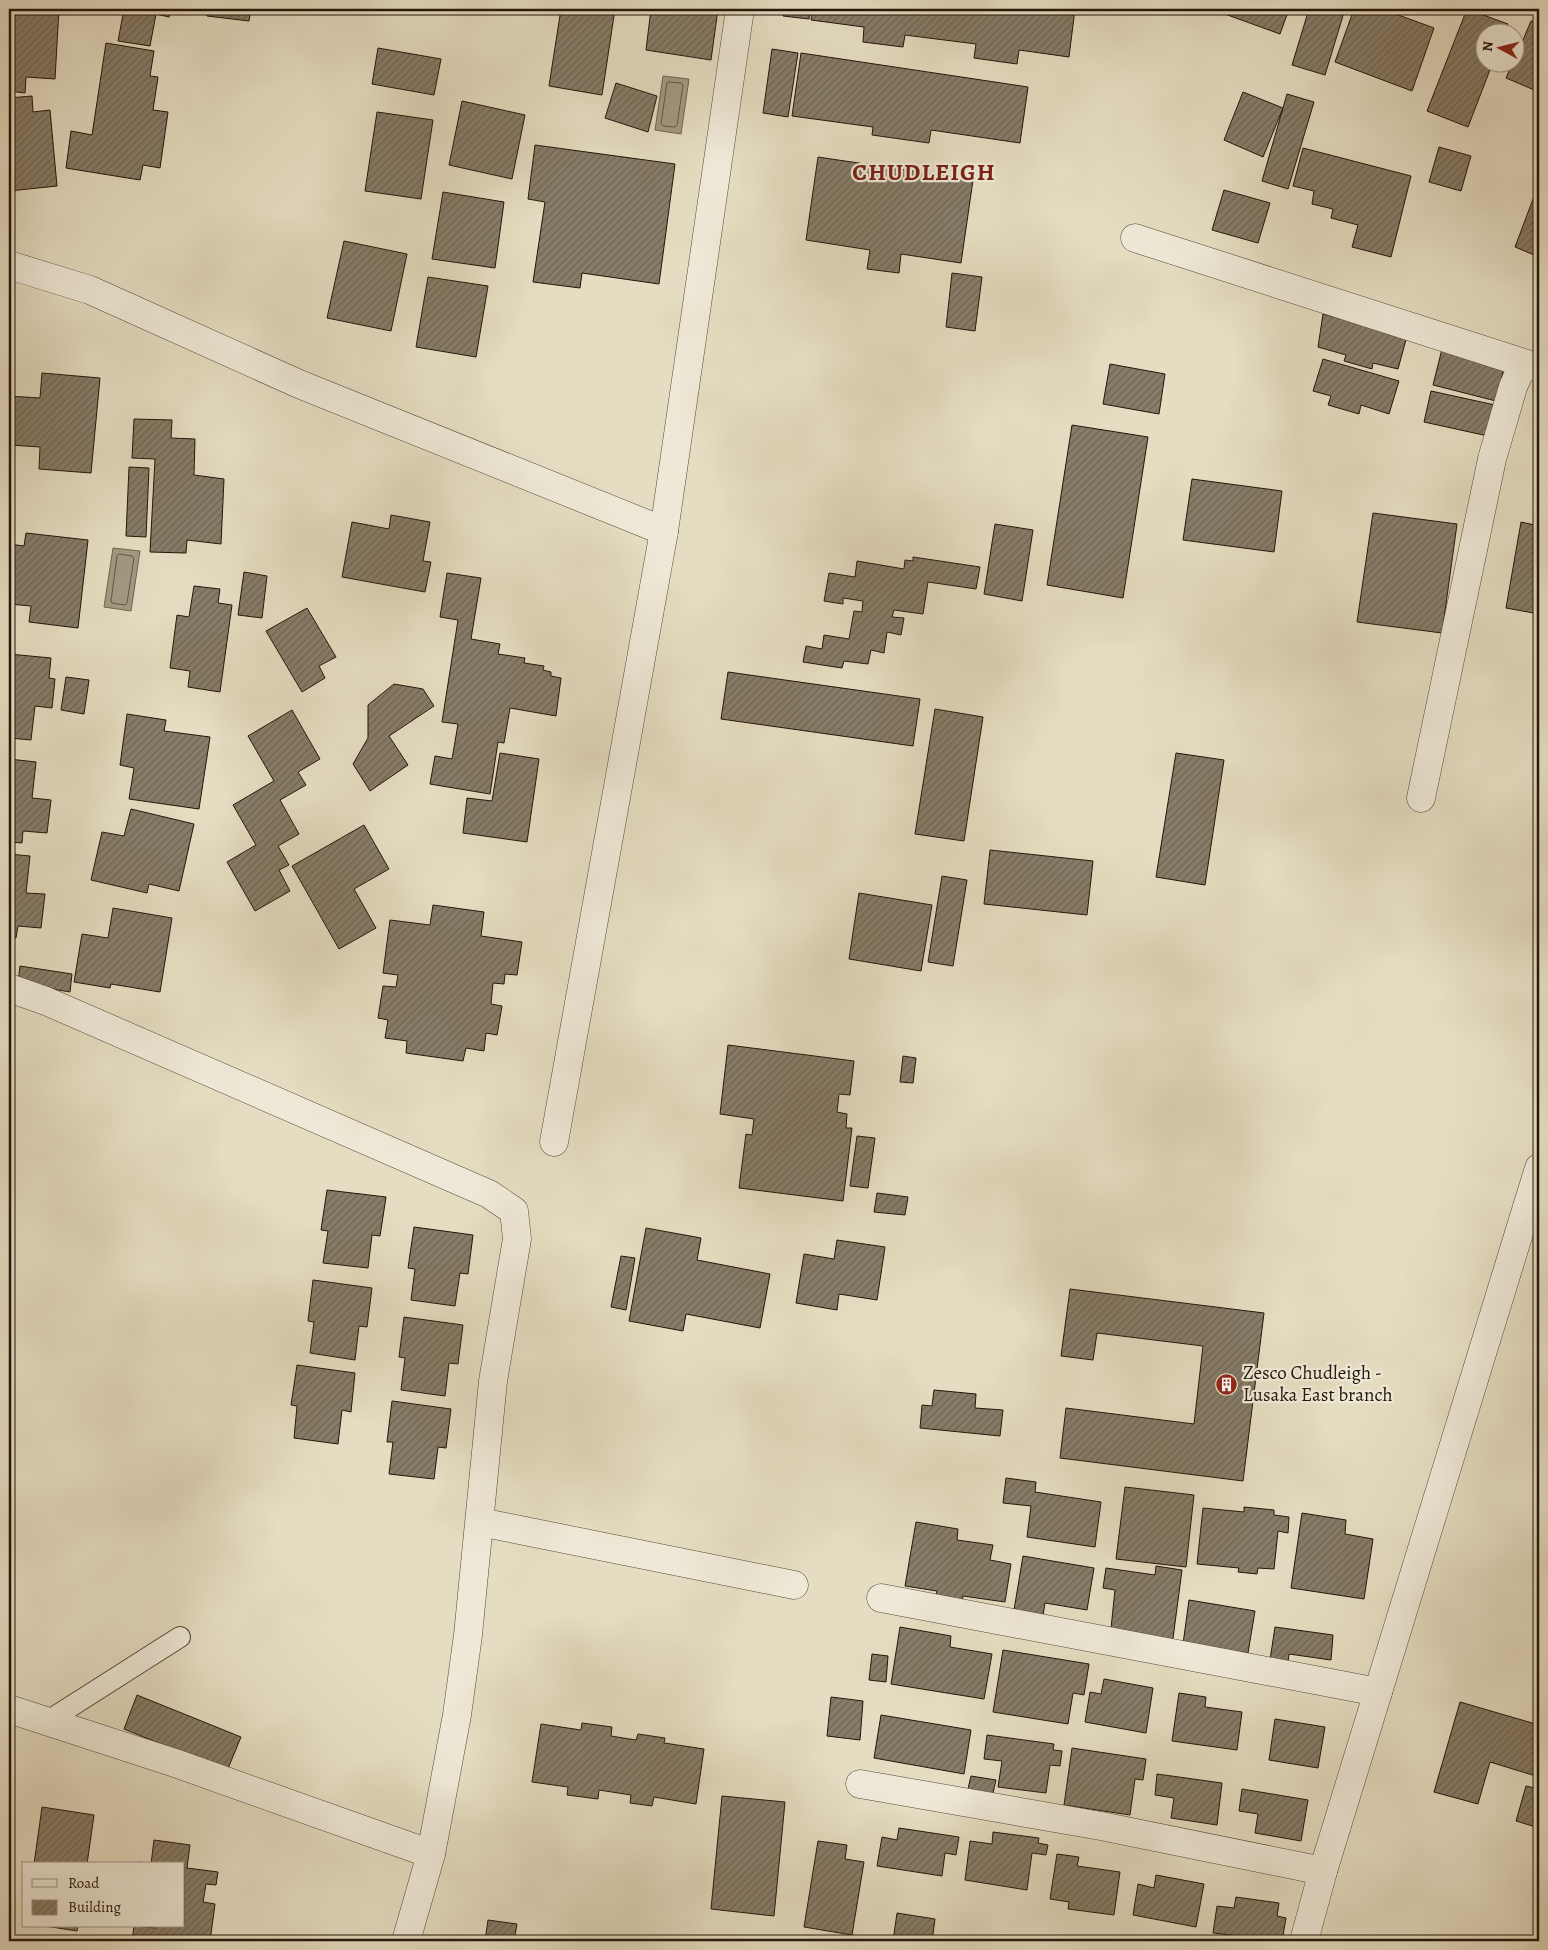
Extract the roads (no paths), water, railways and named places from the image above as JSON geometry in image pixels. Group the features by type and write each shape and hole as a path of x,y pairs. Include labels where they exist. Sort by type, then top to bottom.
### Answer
{"street":[{"path":"554,1142 664,531 740,9"},
{"path":"1135,238 1531,366 1513,387 1492,458 1421,798"},
{"path":"9,265 90,290 299,384 664,531"},
{"path":"9,988 55,1005 488,1194 514,1211 517,1239 493,1381 468,1635 458,1706 431,1854 406,1941"},
{"path":"1304,1941 1323,1871 1539,1168"},
{"path":"480,1522 794,1584"},
{"path":"882,1598 1378,1692"},
{"path":"9,1708 175,1763 431,1854"},
{"path":"860,1784 1101,1826 1323,1871"}],"lane":[{"path":"48,1721 180,1637"}],"water":[{"path":"663,76 689,79 681,134 655,130"},
{"path":"113,548 140,551 131,611 104,607"}],"place":[{"name":"Zesco Chudleigh - Lusaka East branch","path":"1227,1384"}],"district":[{"name":"CHUDLEIGH","path":"924,172"}]}
